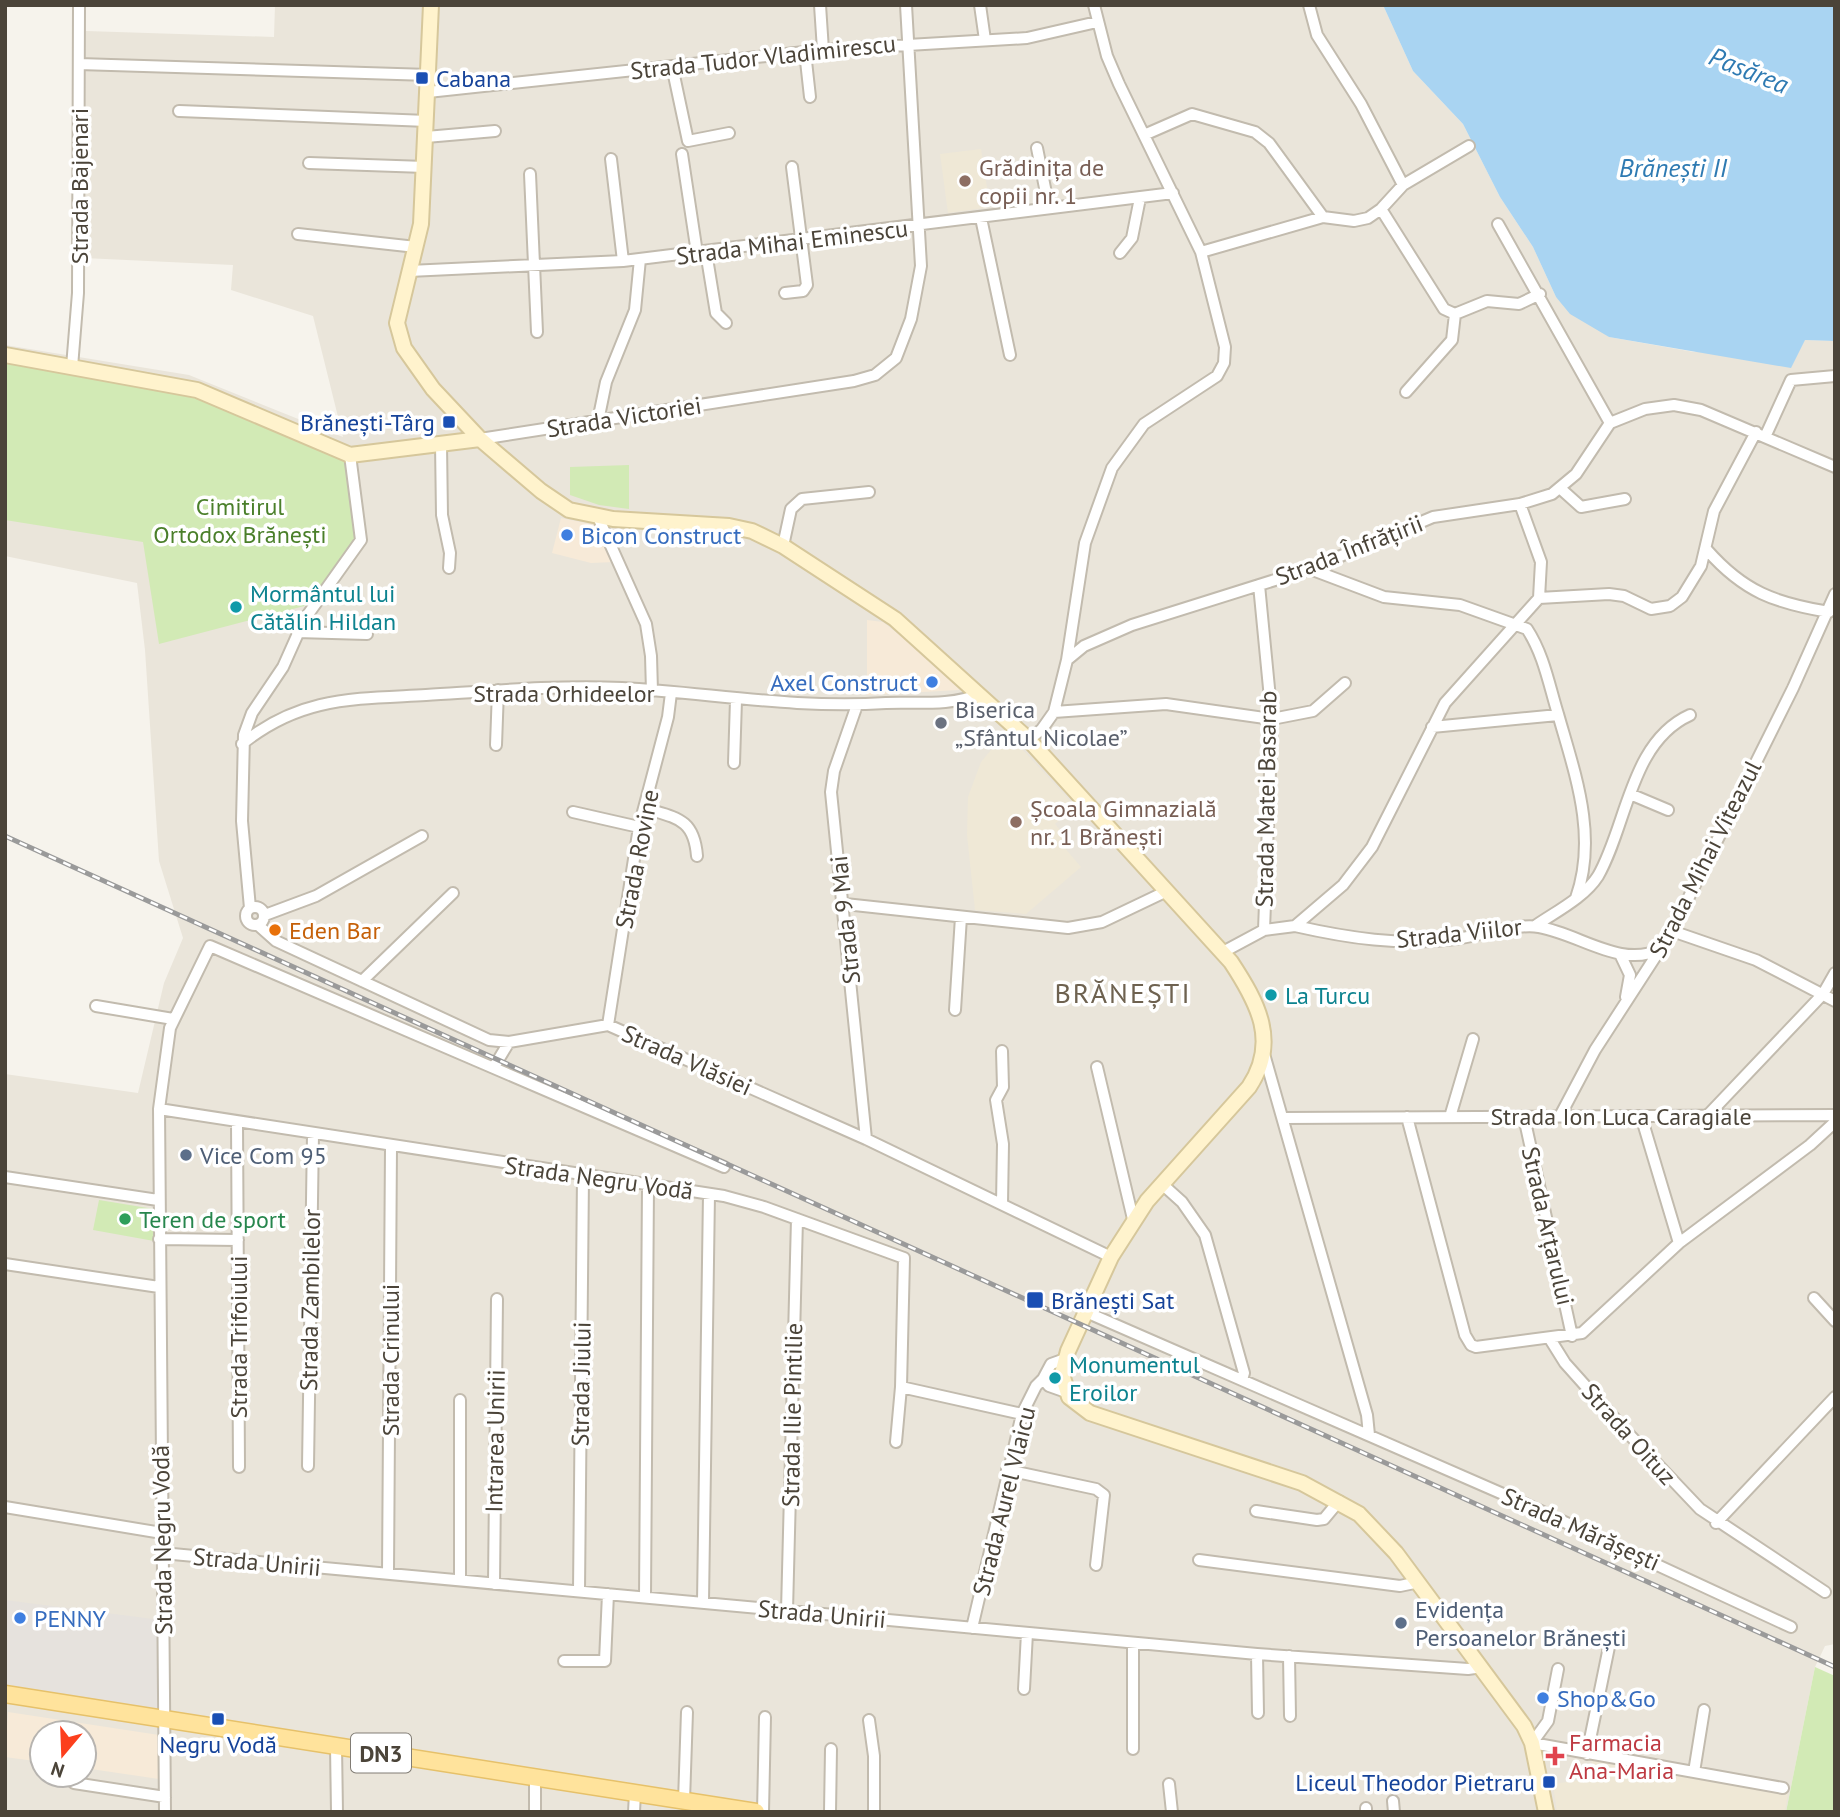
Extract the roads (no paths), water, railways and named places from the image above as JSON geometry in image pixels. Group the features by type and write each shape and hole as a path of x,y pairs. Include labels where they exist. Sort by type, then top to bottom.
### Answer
{"main road":[{"path":"432,5 421,224 398,313 398,331 404,348 433,389 481,439 550,498 569,510 598,517 740,527 783,546 895,619 1028,740 1223,952 1239,974 1259,1015 1265,1036 1264,1054 1248,1087 1133,1219 1111,1257 1065,1359 1062,1378 1066,1392 1076,1404 1097,1416 1302,1483 1339,1501 1372,1526 1419,1582 1524,1726 1532,1743 1546,1812"},
{"name":"Strada Victoriei","path":"5,355 197,390 350,455 481,439"},
{"name":"DN3","path":"5,1694 635,1793 684,1801 706,1808 756,1812"}],"street":[{"name":"Strada Bajenari","path":"72,367 78,293 79,5"},
{"path":"820,5 823,50"},
{"name":"Strada Victoriei","path":"481,439 854,381 875,375 895,358 911,318 921,266 921,226 906,5"},
{"path":"980,5 985,40"},
{"path":"1028,740 1042,729 1054,712 1068,660 1080,567 1091,521 1112,468 1144,424 1217,376 1224,363 1225,347 1202,251 1119,84 1097,22 1094,5"},
{"path":"1309,5 1317,35 1367,114 1403,185"},
{"name":"Strada Tudor Vladimirescu","path":"428,92 823,50 1027,38 1097,22"},
{"path":"805,52 810,97"},
{"path":"79,64 429,75"},
{"path":"672,66 688,141 729,133"},
{"path":"179,111 427,121"},
{"path":"1144,135 1192,114 1255,132 1269,143 1323,217"},
{"path":"426,137 495,131"},
{"path":"1202,251 1323,217 1354,221 1368,218 1381,209 1403,185 1469,146"},
{"path":"1037,148 1049,208"},
{"path":"682,154 701,253 716,313 726,323"},
{"path":"611,159 623,261"},
{"path":"309,163 425,167"},
{"path":"785,293 803,291 807,285 792,167"},
{"path":"530,174 537,332"},
{"name":"Strada Mihai Eminescu","path":"409,271 623,261 802,241 1173,193"},
{"path":"1120,253 1132,238 1140,198"},
{"path":"1381,209 1444,309 1455,314 1487,301 1518,304 1540,294"},
{"path":"981,218 1010,355"},
{"path":"1498,224 1540,294 1610,423 1645,409 1674,405 1714,414 1835,467"},
{"path":"298,234 416,247"},
{"path":"598,421 606,382 635,310 640,259"},
{"path":"1406,392 1452,340 1455,314"},
{"path":"1539,598 1609,594 1624,596 1651,609 1661,609 1687,591 1707,550 1714,511 1787,386 1796,378 1835,376"},
{"name":"Strada Înfrățirii","path":"1068,660 1083,646 1132,625 1310,569 1433,517 1520,504 1561,489 1576,474 1610,423"},
{"path":"441,444 442,515 450,553 449,568"},
{"path":"242,744 252,713 277,678 297,632 361,540 350,455"},
{"path":"1561,489 1571,501 1581,507 1625,499"},
{"path":"783,546 791,509 802,499 850,491 869,492"},
{"path":"1223,952 1264,930 1295,926 1343,885 1363,861 1432,727 1460,684 1539,598 1541,562 1520,504"},
{"path":"598,517 646,624 651,656 652,691"},
{"path":"1707,550 1734,577 1757,593 1781,603 1829,612"},
{"path":"1310,569 1384,597 1460,605 1517,623 1527,629 1539,649 1577,777 1585,836 1583,878 1576,898"},
{"name":"Strada Matei Basarab","path":"1259,584 1272,719 1264,930"},
{"name":"Strada Mihai Viteazul","path":"1560,1116 1595,1050 1672,931 1829,612 1835,594"},
{"path":"297,632 367,634"},
{"path":"1054,712 1166,704 1272,719 1313,711 1345,683"},
{"name":"Strada Orhideelor","path":"242,744 279,717 320,703 498,690 607,688 791,705 962,700 980,694"},
{"path":"496,744 498,690"},
{"name":"Strada Rovine","path":"608,1025 639,827 668,717 671,693"},
{"path":"734,763 736,700"},
{"name":"Strada 9 Mai","path":"857,705 832,782 866,1139"},
{"path":"1432,727 1558,715"},
{"path":"1535,926 1576,898 1597,876 1630,794 1660,739 1674,724 1690,715"},
{"name":"Strada Vlăsiei","path":"242,744 242,821 250,908 260,908 261,920 276,941 489,1040 509,1042 608,1025 866,1139 1111,1257"},
{"path":"1630,794 1668,810"},
{"path":"644,808 687,825 695,836 697,856"},
{"path":"573,813 639,827"},
{"path":"261,920 316,896 422,836"},
{"path":"845,904 1081,928 1102,922 1167,891"},
{"path":"362,981 453,893"},
{"path":"956,1010 961,917"},
{"name":"Strada Viilor","path":"1295,926 1337,935 1396,941 1454,939 1535,926 1620,954"},
{"path":"1672,931 1756,960 1835,1001"},
{"name":"Strada Negru Vodă","path":"165,1812 158,1200 159,1109 164,1057 173,1019 210,946 494,1067"},
{"path":"1620,954 1643,957 1662,949"},
{"path":"1620,954 1630,975 1625,1003"},
{"path":"1708,1115 1824,994 1835,973"},
{"path":"96,1006 173,1019"},
{"path":"1450,1116 1473,1039"},
{"path":"509,1042 494,1067 724,1167"},
{"path":"1002,1051 1003,1087 996,1100 1003,1144 1002,1203"},
{"path":"1264,1054 1367,1415 1369,1435"},
{"path":"1097,1066 1133,1219"},
{"name":"Strada Negru Vodă","path":"159,1109 391,1147 709,1194 797,1219 904,1258 901,1387 896,1442"},
{"name":"Strada Ion Luca Caragiale","path":"1284,1118 1835,1115"},
{"path":"1641,1116 1679,1243"},
{"path":"1407,1117 1467,1340 1476,1347 1582,1333 1679,1243 1835,1122"},
{"name":"Strada Arțarului","path":"1524,1117 1572,1336"},
{"name":"Strada Trifoiului","path":"237,1122 239,1468"},
{"name":"Strada Zambilelor","path":"308,1466 313,1134"},
{"name":"Strada Crinului","path":"388,1573 391,1147"},
{"name":"Strada Jiului","path":"579,1591 583,1176"},
{"path":"5,1177 158,1200"},
{"path":"1162,1184 1182,1202 1205,1235 1244,1373 1242,1380"},
{"path":"645,1597 648,1186"},
{"path":"703,1602 709,1194"},
{"name":"Strada Ilie Pintilie","path":"787,1611 797,1219"},
{"path":"159,1240 238,1240"},
{"path":"5,1264 159,1287"},
{"path":"1814,1298 1835,1321"},
{"name":"Intrarea Unirii","path":"494,1584 497,1299"},
{"name":"Strada Mărășești","path":"1086,1312 1651,1560 1791,1627"},
{"name":"Strada Oituz","path":"1550,1339 1566,1363 1682,1492 1716,1523 1825,1592"},
{"name":"Strada Aurel Vlaicu","path":"972,1628 1022,1414 1035,1386 1044,1379 1051,1364 1065,1359"},
{"path":"1044,1379 1049,1386 1066,1392"},
{"path":"901,1387 1022,1414"},
{"path":"1716,1523 1835,1397"},
{"path":"460,1399 460,1580"},
{"path":"1007,1470 1096,1489 1104,1495 1096,1565"},
{"path":"1256,1511 1317,1520 1324,1519 1339,1501"},
{"path":"5,1507 162,1533"},
{"name":"Strada Unirii","path":"162,1553 1257,1654 1468,1670 1482,1667"},
{"path":"1199,1560 1400,1586 1419,1582"},
{"path":"564,1661 604,1661 608,1594"},
{"path":"1024,1689 1027,1633"},
{"path":"1587,1754 1610,1642"},
{"path":"1132,1749 1133,1643"},
{"path":"1257,1654 1258,1713"},
{"path":"1289,1656 1290,1716"},
{"path":"1558,1669 1548,1721 1532,1743 1783,1788"},
{"path":"1694,1772 1704,1710"},
{"path":"684,1801 687,1712"},
{"path":"764,1812 765,1717"},
{"path":"869,1720 874,1756 874,1812"},
{"path":"336,1746 337,1812"},
{"path":"830,1812 831,1749"},
{"path":"535,1777 535,1812"},
{"path":"1169,1784 1172,1812"},
{"path":"98,1787 165,1797"},
{"path":"634,1812 635,1793"}],"water":[{"name":"Brănești II","path":"1383,5 1835,5 1835,341 1805,340 1791,368 1609,337 1570,314 1556,297 1533,247 1500,197 1463,124 1413,71"}],"railway":[{"path":"5,836 1835,1667"}],"place":[{"name":"Cabana","path":"422,78"},
{"name":"Grădinița de copii nr. 1","path":"965,181"},
{"name":"Brănești-Târg","path":"449,422"},
{"name":"Bicon Construct","path":"567,535"},
{"name":"Mormântul lui Cătălin Hildan","path":"236,607"},
{"name":"Axel Construct","path":"932,682"},
{"name":"Biserica „Sfântul Nicolae”","path":"941,723"},
{"name":"Școala Gimnazială nr. 1 Brănești","path":"1016,822"},
{"name":"Eden Bar","path":"275,930"},
{"name":"La Turcu","path":"1271,995"},
{"name":"Vice Com 95","path":"186,1155"},
{"name":"Teren de sport","path":"125,1219"},
{"name":"Brănești Sat","path":"1035,1300"},
{"name":"Monumentul Eroilor","path":"1055,1378"},
{"name":"PENNY","path":"20,1618"},
{"name":"Evidența Persoanelor Brănești","path":"1401,1623"},
{"name":"Shop&Go","path":"1543,1698"},
{"name":"Negru Vodă","path":"218,1719"},
{"name":"Farmacia Ana-Maria","path":"1555,1756"},
{"name":"Liceul Theodor Pietraru","path":"1549,1782"}],"district":[{"name":"BRĂNEȘTI","path":"1123,992"}],"water label":[{"name":"Pasărea","path":"1749,70"}],"park label":[{"name":"Cimitirul Ortodox Brănești","path":"240,520"}]}
